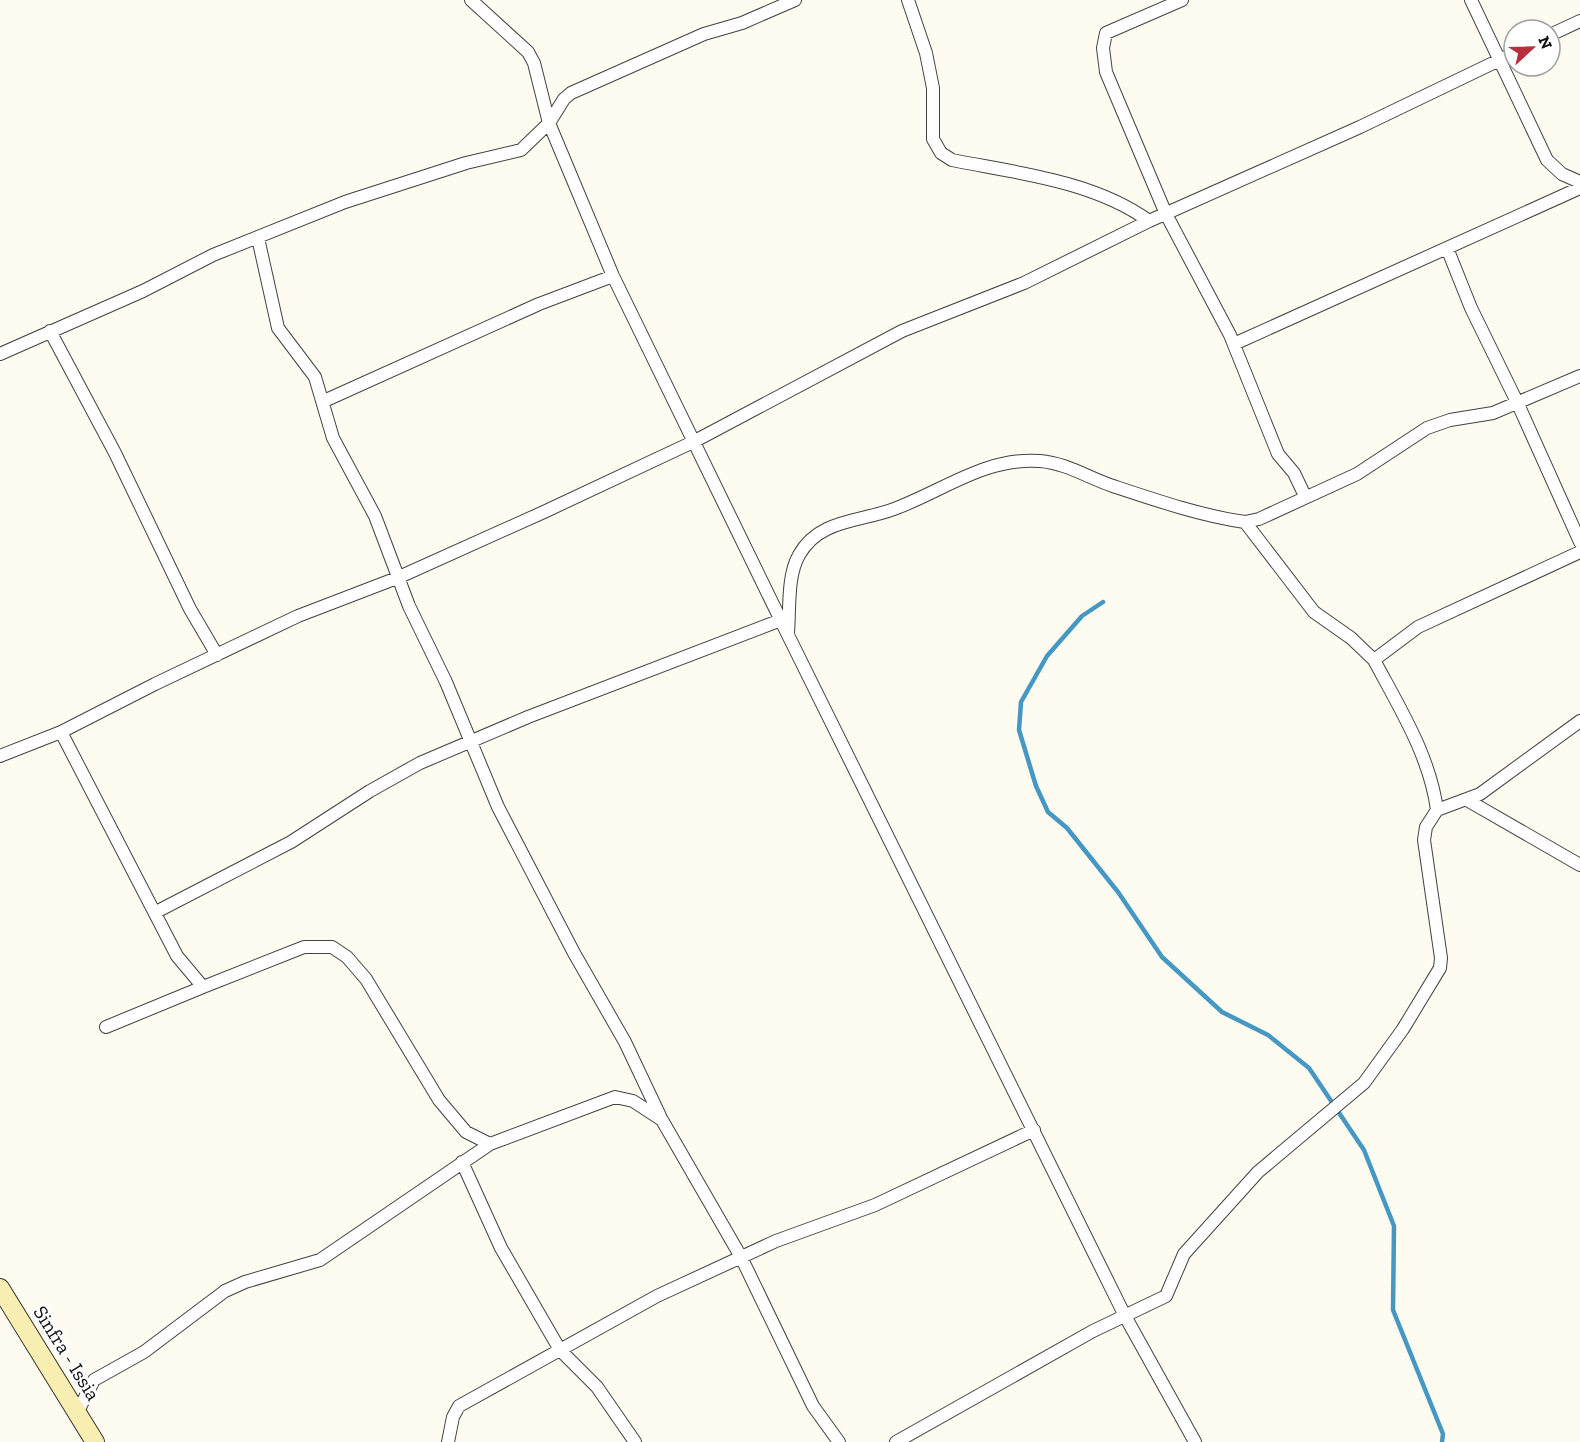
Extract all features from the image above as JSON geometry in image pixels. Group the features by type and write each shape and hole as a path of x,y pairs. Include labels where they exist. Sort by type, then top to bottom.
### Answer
{"main road":[{"name":"Sinfra - Issia","path":"0,1288 95,1442"}],"street":[{"path":"471,0 528,52 539,75 549,123 614,276 693,442 1125,1316 1195,1442"},
{"path":"0,354 258,238 362,196 466,163 521,150 549,123 564,99 586,86 704,34 742,23 795,0"},
{"path":"908,0 926,53 934,103 933,139 941,153 952,160 1080,188 1121,204 1149,221"},
{"path":"1182,0 1106,33 1103,40 1106,72 1166,214 1234,344 1278,454 1294,473 1305,496"},
{"path":"1471,0 1547,160 1562,174 1580,182"},
{"path":"1562,29 1580,21"},
{"path":"0,756 62,732 298,616 398,578 693,442 902,331 1024,283 1149,221 1360,127 1502,59"},
{"path":"1234,344 1580,188"},
{"path":"258,238 278,328 315,377 324,401 333,438 375,516 398,578 498,807 574,953 625,1042 662,1120 741,1257 813,1406 839,1442"},
{"path":"1448,248 1483,334 1518,404 1580,542"},
{"path":"324,401 538,304 614,276"},
{"path":"50,331 115,453 190,609 217,655"},
{"path":"788,636 793,571 799,555 815,536 844,521 897,508 960,477 987,468 1017,462 1055,464 1114,486 1245,522 1259,519 1357,474 1427,428 1518,404 1580,376"},
{"path":"1245,522 1314,612 1351,638 1374,660 1425,761 1434,784 1437,810"},
{"path":"1374,660 1418,627 1580,552"},
{"path":"156,912 301,837 390,779 470,740 781,620"},
{"path":"896,1442 1084,1336 1166,1296 1184,1254 1262,1168 1360,1087 1403,1029 1441,963 1424,840 1429,820 1437,810 1467,800 1495,783 1580,721"},
{"path":"62,732 177,956 203,987"},
{"path":"1467,800 1580,865"},
{"path":"106,1027 304,946 332,947 347,957 366,979 439,1100 466,1132 490,1144"},
{"path":"77,1413 94,1380 144,1352 225,1291 245,1282 320,1260 490,1144 615,1097 633,1101 662,1120"},
{"path":"450,1440 453,1417 459,1406 657,1296 678,1289 784,1238 867,1208 1034,1130"},
{"path":"462,1162 501,1248 560,1350 597,1387 635,1442"}],"waterway":[{"path":"1103,602 1082,616 1047,656 1021,702 1019,730 1036,786 1048,812 1067,828 1118,892 1162,957 1222,1012 1268,1035 1309,1068 1364,1150 1394,1226 1393,1310 1443,1434 1442,1442"}]}
